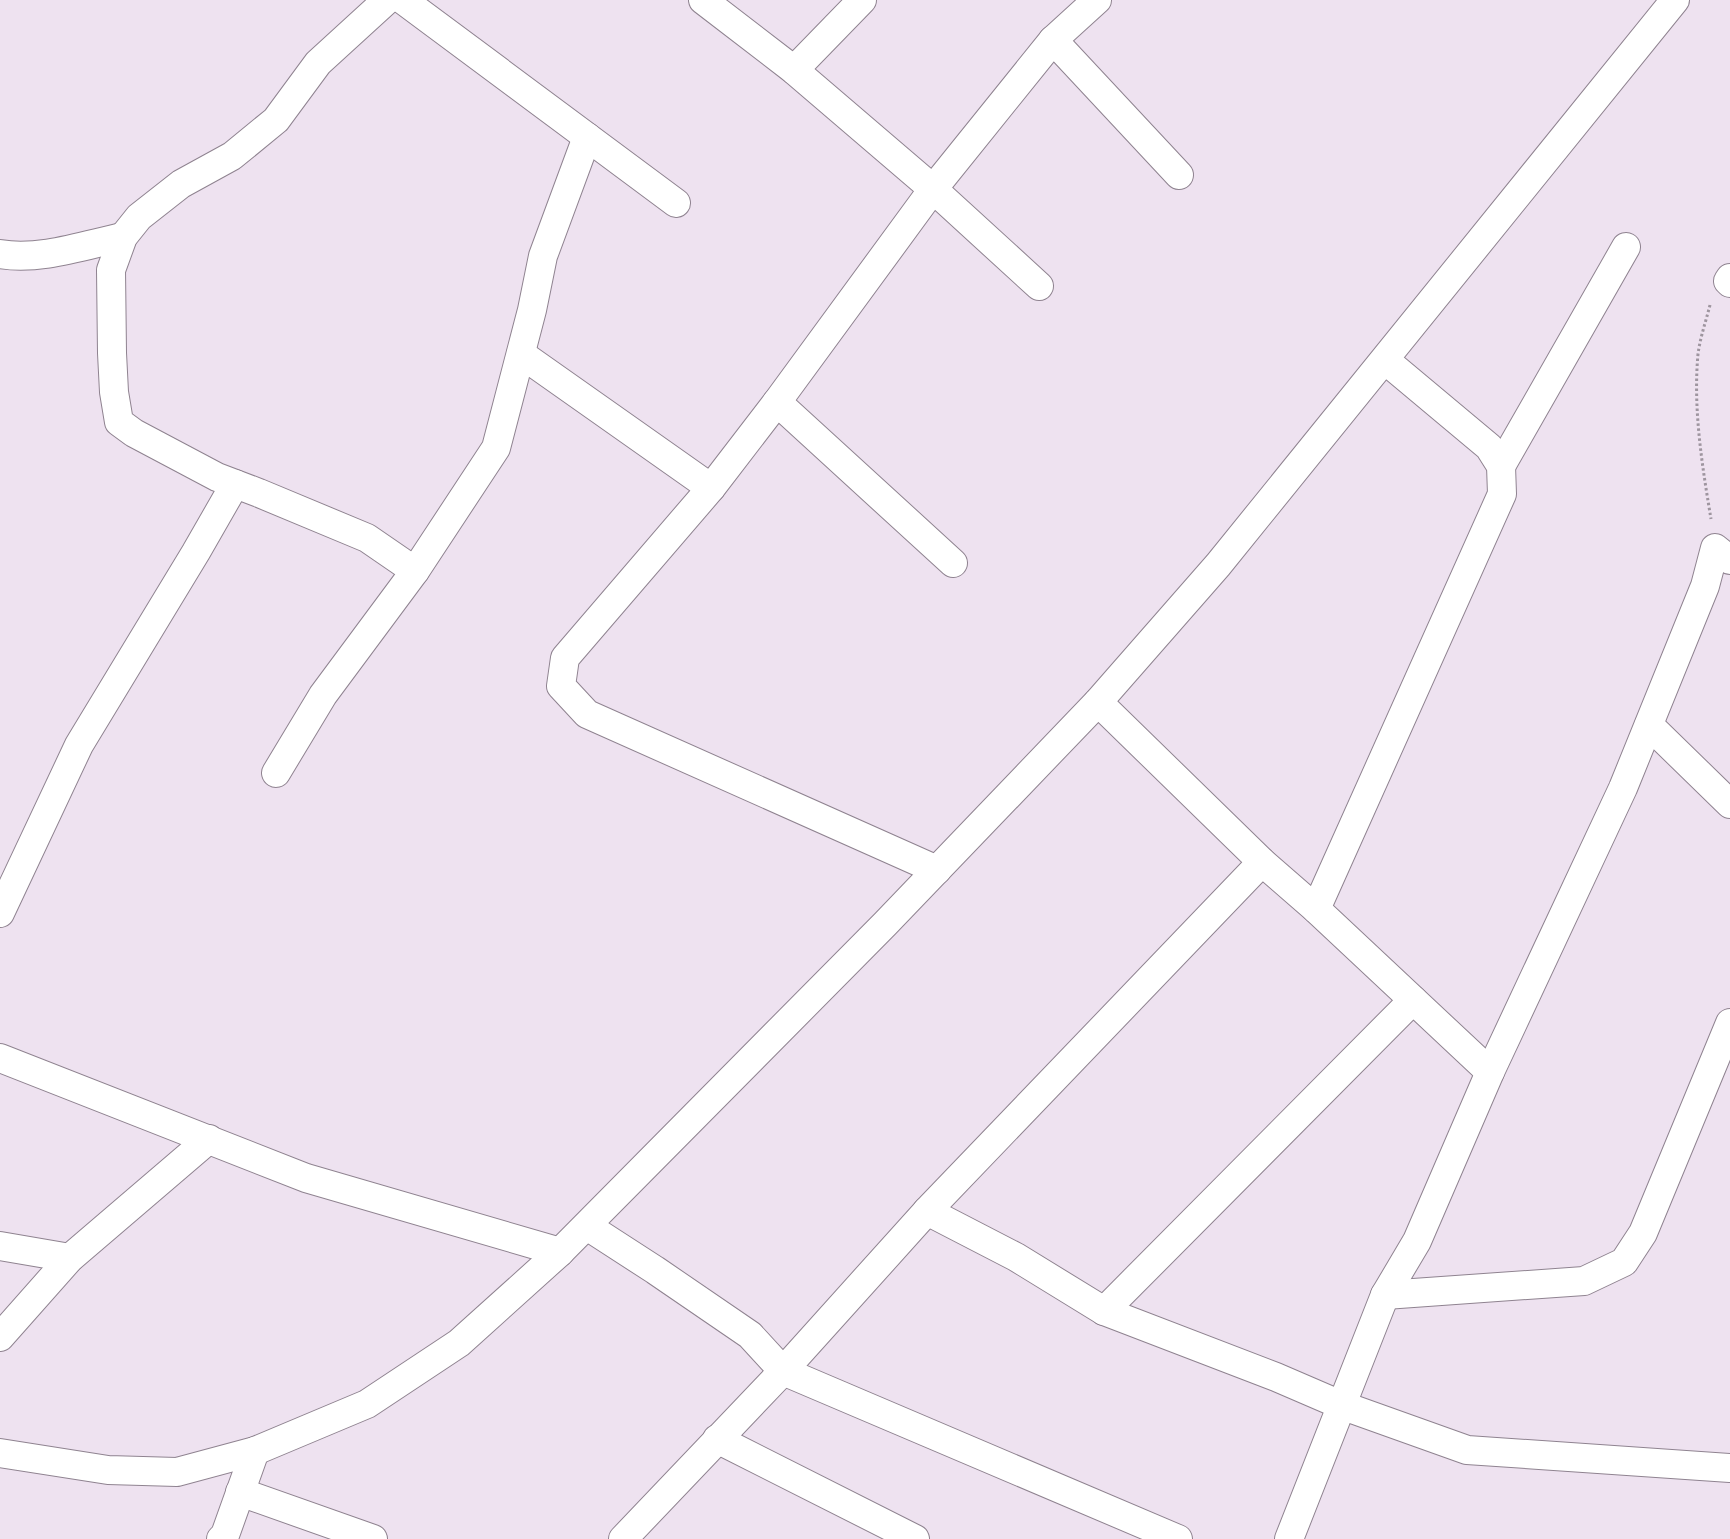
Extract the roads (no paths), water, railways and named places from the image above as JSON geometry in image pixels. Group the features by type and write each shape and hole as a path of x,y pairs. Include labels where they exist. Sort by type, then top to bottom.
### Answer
{"street":[{"path":"387,0 318,63 276,120 232,156 180,184 139,217 123,237 112,270 112,353 114,392 119,422 142,438 217,477 367,538 415,571"},
{"path":"403,0 676,203"},
{"path":"702,0 794,70 933,189 1039,286"},
{"path":"794,70 862,0"},
{"path":"937,870 587,714 561,686 565,658 711,488 777,402 933,189 1053,40 1097,0"},
{"path":"0,1453 108,1470 177,1472 255,1451 367,1404 459,1343 560,1252 586,1226 937,870 1098,702 1218,565 1674,0"},
{"path":"1053,40 1179,175"},
{"path":"276,773 323,695 415,571 496,448 543,256 587,137"},
{"path":"0,254 15,257 45,254 123,237"},
{"path":"1501,466 1626,247"},
{"path":"520,354 711,488"},
{"path":"1316,909 1502,494 1501,466 1489,447 1385,360"},
{"path":"777,402 953,563"},
{"path":"0,913 79,745 235,484"},
{"path":"1289,1539 1385,1295 1417,1241 1490,1072 1622,788 1705,586 1722,554"},
{"path":"1098,702 1262,862 1316,909 1490,1072"},
{"path":"1649,724 1730,804"},
{"path":"623,1539 784,1370 927,1211 1262,862"},
{"path":"1104,1311 1413,1000"},
{"path":"1385,1295 1584,1281 1624,1262 1642,1233 1730,1023"},
{"path":"0,1058 306,1178 560,1252"},
{"path":"0,1337 70,1258 209,1139"},
{"path":"927,1211 1016,1257 1104,1311 1276,1377 1341,1405 1467,1450 1730,1468"},
{"path":"586,1226 655,1270 750,1335 784,1370 1178,1539"},
{"path":"0,1246 70,1258"},
{"path":"717,1439 915,1539"},
{"path":"221,1539 255,1451"},
{"path":"240,1492 373,1539"}]}
